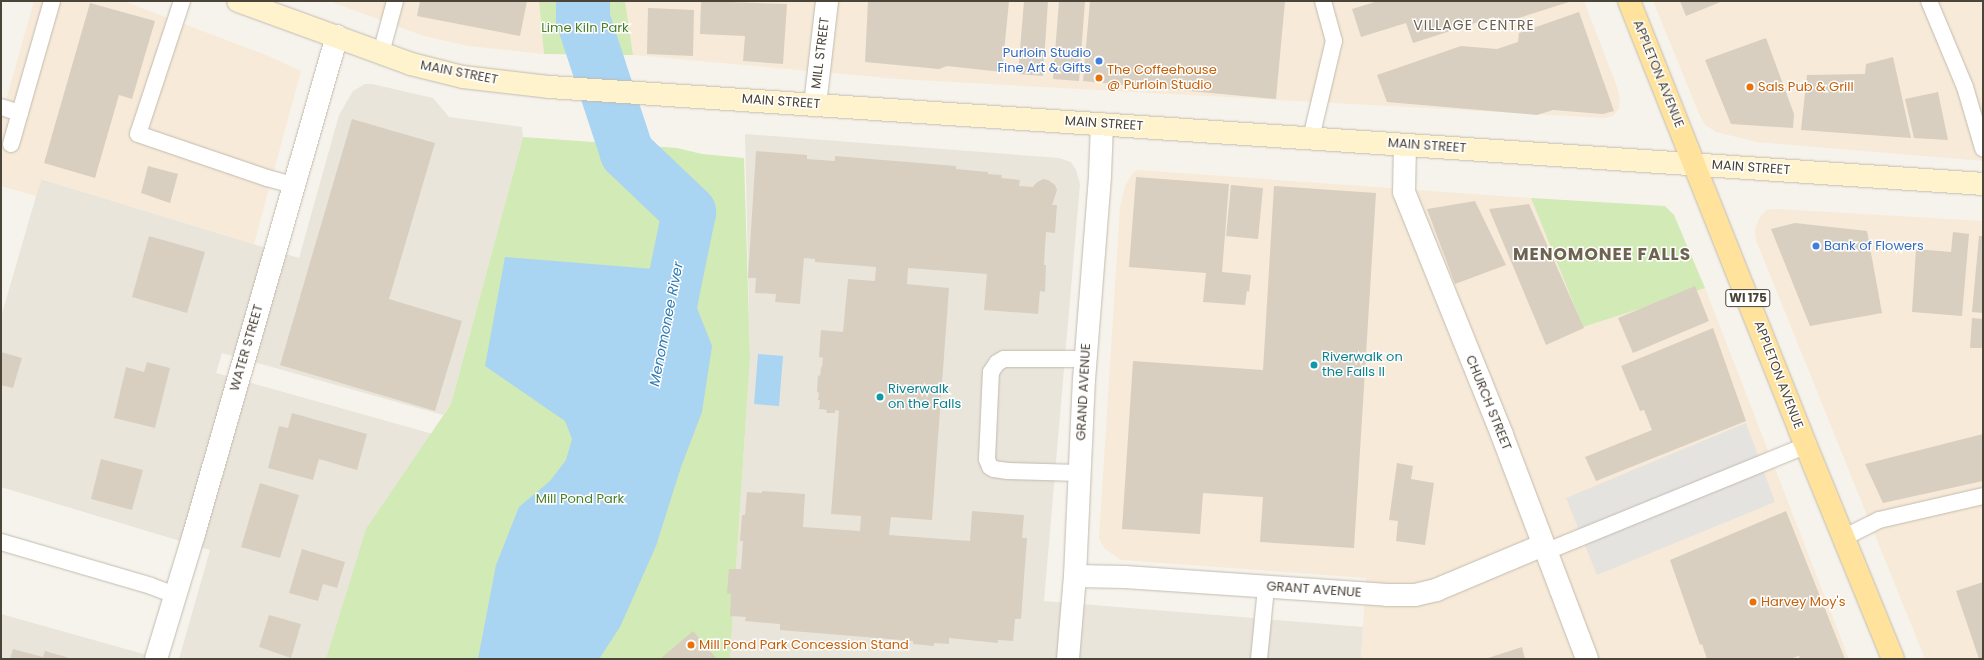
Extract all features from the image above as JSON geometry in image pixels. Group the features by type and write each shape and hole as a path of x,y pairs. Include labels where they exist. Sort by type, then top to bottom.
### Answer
{"main road":[{"name":"MAIN STREET","path":"238,1 411,64 463,77 550,87 1983,184"},
{"name":"APPLETON AVENUE","path":"1629,1 1806,446 1893,659"}],"street":[{"name":"MILL STREET","path":"815,105 827,1"},
{"name":"WATER STREET","path":"156,659 337,36"},
{"name":"GRAND AVENUE","path":"1068,659 1075,576 1086,359 1100,176 1102,124"},
{"name":"CHURCH STREET","path":"1405,145 1404,192 1502,435 1587,659"},
{"name":"GRANT AVENUE","path":"1075,576 1125,577 1387,595 1415,595 1436,590 1544,549"}],"lane":[{"path":"11,144 52,1"},
{"path":"182,1 138,134 267,178 294,185"},
{"path":"381,53 395,1"},
{"path":"1311,138 1334,41 1322,1"},
{"path":"1928,1 1965,87 1983,148"},
{"path":"1,107 20,113"},
{"path":"1080,473 1008,471 990,467 987,459 991,372 997,363 1004,359 1086,359"},
{"path":"1544,549 1806,446"},
{"path":"1843,538 1879,520 1983,496"},
{"path":"1,542 151,586 175,595"},
{"path":"1259,659 1266,586"}],"shaded area":[{"path":"34,1 123,1 266,55 301,71 254,244 42,179 36,196 1,186 1,118"},
{"path":"329,1 539,1 544,54 468,46 424,36"},
{"path":"625,1 1584,1 1617,87 1620,100 1619,108 1614,115 1606,118 899,79 633,55"},
{"path":"1653,1 1983,1 1983,161 1757,142 1716,132 1705,125 1700,116"},
{"path":"365,84 372,84 433,98 449,117 522,127 523,137 451,404 443,415 222,353 216,373 497,452 444,659 179,659 210,550 1,487 1,317 41,179 299,258 339,115 353,91"},
{"path":"745,134 1059,158 1071,162 1076,170 1080,184 1044,601 1363,627 1361,659 730,659 750,358"},
{"path":"1138,170 1531,198 1583,327 1705,288 1849,659 1361,659 1366,578 1121,560 1105,549 1099,539 1120,207 1125,186 1133,173"},
{"path":"1777,209 1983,221 1983,659 1925,659 1756,240 1755,229 1759,219 1766,210"},
{"path":"1746,423 1775,502 1597,575 1566,498"},
{"path":"1,614 140,653 159,659 1,659"}],"green space":[{"name":"Lime Kiln Park","path":"539,1 625,1 633,55 544,54"},
{"name":"Mill Pond Park","path":"523,137 677,148 702,154 744,158 750,358 730,659 326,659 366,529 451,404"},
{"path":"1531,198 1665,206 1674,215 1705,288 1583,327"}],"water":[{"path":"505,257 703,273 697,308 712,346 702,412 681,467 656,546 620,627 599,659 478,659 496,565 519,507 550,481 566,460 572,439 565,421 485,366"},
{"path":"758,354 783,356 779,406 754,404"}],"building":[{"path":"420,1 527,1 520,36 417,16"},
{"path":"701,1 787,4 783,64 743,61 745,36 700,34"},
{"path":"868,1 1009,1 1002,72 947,66 939,69 865,62"},
{"path":"1024,1 1048,1 1043,76 1018,74"},
{"path":"1059,1 1085,1 1079,81 1053,79"},
{"path":"1090,1 1285,1 1276,99 1083,81"},
{"path":"1378,1 1572,1 1497,25 1494,17 1413,43 1406,23 1361,37 1352,9"},
{"path":"1680,1 1723,1 1686,16"},
{"path":"90,3 155,21 132,99 119,95 95,178 44,163"},
{"path":"648,8 694,10 693,56 647,54"},
{"path":"1579,12 1614,111 1603,114 1553,110 1537,115 1387,102 1377,75 1461,46 1497,49 1518,42 1519,33"},
{"name":"Sals Pub & Grill","path":"1766,38 1794,114 1793,128 1731,124 1705,60"},
{"path":"1893,57 1911,138 1801,130 1807,75 1865,74 1866,64"},
{"path":"1938,92 1948,140 1914,138 1905,99"},
{"path":"352,119 435,143 389,299 462,321 435,411 280,365"},
{"name":"Riverwalk on the Falls","path":"756,151 807,155 807,159 835,161 835,156 956,166 956,169 988,172 988,174 1002,175 1001,178 1020,180 1019,186 1033,187 1036,183 1043,179 1048,180 1055,185 1057,190 1052,205 1057,205 1055,233 1046,232 1044,265 1046,265 1045,292 1040,291 1038,314 984,310 987,274 908,268 907,284 949,288 932,520 891,517 889,535 970,541 972,511 1024,515 1022,538 1027,538 1021,619 1015,619 1013,641 998,640 998,643 949,638 949,644 934,643 934,646 913,644 913,641 780,630 780,624 745,621 746,617 730,616 731,594 727,593 729,569 741,569 743,541 740,541 742,515 745,515 747,492 762,493 762,491 805,494 803,527 860,531 861,516 831,514 839,411 835,410 835,413 826,413 827,410 819,409 820,400 818,400 819,393 817,392 818,375 820,376 823,358 819,357 821,330 843,332 848,279 875,281 876,267 815,262 815,259 804,258 800,304 775,302 776,294 755,293 756,278 748,278"},
{"path":"148,166 178,174 170,203 141,193"},
{"path":"1136,177 1229,184 1222,272 1251,275 1249,292 1247,291 1245,305 1203,302 1206,273 1129,267"},
{"path":"1231,185 1263,188 1258,239 1226,236"},
{"name":"Riverwalk on the Falls II","path":"1274,186 1376,193 1354,548 1260,542 1263,497 1203,493 1200,534 1122,529 1133,361 1263,370"},
{"path":"1475,201 1506,265 1455,284 1427,209"},
{"path":"1529,204 1584,328 1546,345 1489,209"},
{"path":"1795,223 1867,231 1882,313 1810,326 1771,229"},
{"path":"1953,232 1969,234 1962,316 1912,312 1916,249 1951,252"},
{"path":"149,236 205,252 187,313 132,297"},
{"path":"1979,236 1983,236 1983,313 1972,312"},
{"path":"1695,286 1709,321 1633,353 1618,318"},
{"path":"1972,318 1983,319 1983,348 1970,348"},
{"path":"1713,328 1746,421 1596,481 1585,457 1652,430 1644,410 1640,411 1621,366"},
{"path":"1,352 22,358 13,388 1,385"},
{"path":"147,362 170,368 155,428 114,418 126,367 144,372"},
{"path":"292,413 367,434 357,470 319,459 313,480 268,468 279,426 288,428"},
{"path":"1983,434 1983,481 1883,503 1865,464"},
{"path":"101,459 143,470 132,510 91,499"},
{"path":"1397,463 1413,466 1411,479 1434,483 1425,545 1396,541 1398,521 1389,520"},
{"path":"260,483 299,495 280,558 241,547"},
{"name":"Harvey Moy's","path":"1786,511 1845,659 1800,659 1799,656 1790,659 1707,659 1702,644 1700,645 1670,560"},
{"path":"302,549 345,562 337,588 323,584 318,601 289,593"},
{"path":"1983,582 1983,659 1979,659 1956,591"},
{"path":"269,615 301,624 291,658 259,647"},
{"name":"Mill Pond Park Concession Stand","path":"693,631 717,659 660,659"},
{"path":"1522,647 1525,659 1485,659"},
{"path":"13,649 43,657 45,651 73,659 10,659"}],"waterway":[{"name":"Menomonee River","path":"583,1 583,19 627,153 689,212 662,344"}],"place":[{"name":"Purloin Studio Fine Art & Gifts","path":"1099,61"},
{"name":"The Coffeehouse @ Purloin Studio","path":"1099,78"},
{"name":"Sals Pub & Grill","path":"1750,87"},
{"name":"Bank of Flowers","path":"1816,246"},
{"name":"Riverwalk on the Falls II","path":"1314,365"},
{"name":"Riverwalk on the Falls","path":"880,397"},
{"name":"Harvey Moy's","path":"1753,602"},
{"name":"Mill Pond Park Concession Stand","path":"691,645"}],"district":[{"name":"VILLAGE CENTRE","path":"1474,25"},
{"name":"MENOMONEE FALLS","path":"1602,255"}]}
